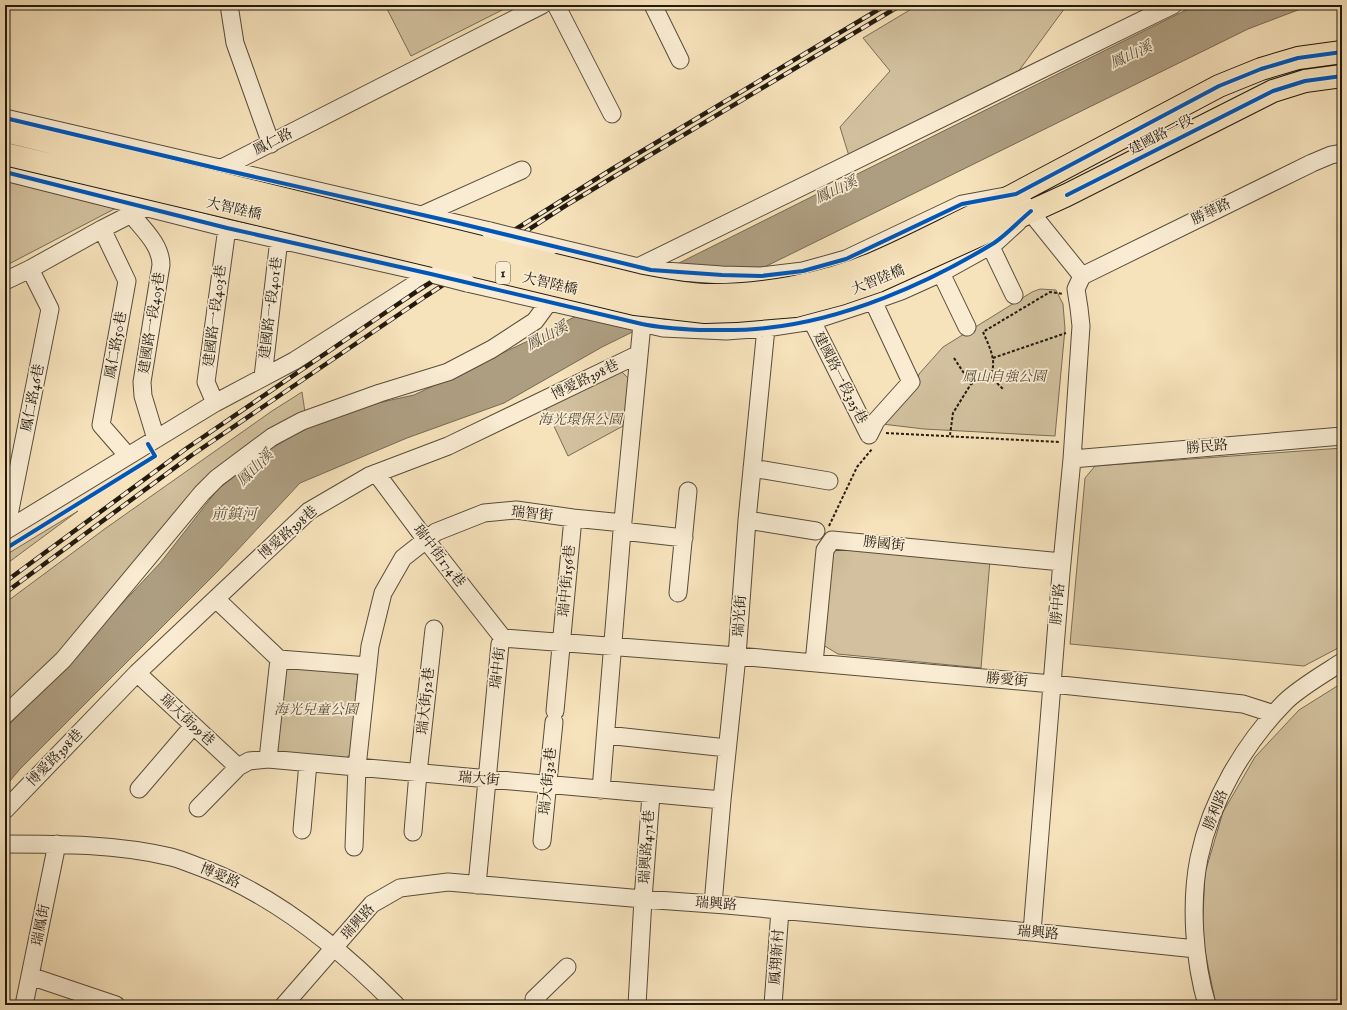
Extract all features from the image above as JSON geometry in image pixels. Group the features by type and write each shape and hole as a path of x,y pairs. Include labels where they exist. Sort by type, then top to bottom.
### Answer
{"main road":[{"name":"建國路一段","path":"990,228 1016,194 1219,86 1261,69 1298,58 1342,52"},
{"name":"建國路一段","path":"990,228 1074,191 1273,91 1305,81 1342,76"},
{"name":"大智陸橋","path":"5,131 617,280 671,291 705,295 736,294 792,288 835,277 872,264 990,228"},
{"name":"大智陸橋","path":"5,154 634,304 705,312 795,306 840,294 878,282 990,228"}],"street":[{"path":"229,5 234,43 270,144"},
{"name":"鳳仁路","path":"5,281 131,214 542,5"},
{"path":"556,5 612,114"},
{"path":"652,5 680,60"},
{"path":"645,269 1173,5"},
{"path":"5,118 490,231 645,269 722,276 761,276 803,271 846,259 962,204 1016,194 1082,276"},
{"name":"勝華路","path":"1082,276 1312,162 1331,155 1342,153"},
{"path":"422,215 522,170"},
{"path":"5,172 227,228 433,274 555,304 663,328 726,331 766,328 812,321 902,291 941,272 990,228 1014,295"},
{"name":"建國路一段405巷","path":"131,214 156,247 161,257 161,265 142,382 143,396 156,438"},
{"name":"建國路一段403巷","path":"215,403 206,382 227,228"},
{"name":"鳳仁路50巷","path":"102,229 127,281 102,425 128,456"},
{"name":"建國路一段401巷","path":"263,377 279,239"},
{"name":"鳳仁路46巷","path":"6,530 50,309 30,269"},
{"path":"941,272 966,327"},
{"path":"6,530 215,403 294,361 433,274"},
{"name":"勝中路","path":"1032,932 1062,562 1072,459 1081,326 1076,290 1082,276"},
{"path":"873,301 911,382 876,421 876,439"},
{"path":"5,715 63,660 216,478 272,438 302,421 380,393 448,372 492,349 535,321 555,304"},
{"name":"建國路一段325巷","path":"812,321 876,439"},
{"path":"601,790 639,354 638,323"},
{"name":"瑞光街","path":"713,904 737,656 747,520 766,328"},
{"name":"博愛路398巷","path":"5,810 137,674 309,511 376,473 448,446 639,354"},
{"name":"勝民路","path":"1072,459 1342,436"},
{"path":"752,468 829,482"},
{"name":"瑞中街174巷","path":"376,473 426,540 503,638"},
{"path":"678,593 688,492"},
{"name":"瑞智街","path":"354,846 357,767 370,646 384,592 402,558 436,532 484,513 516,510 573,518 684,538"},
{"name":"瑞中街156巷","path":"554,716 573,518"},
{"path":"747,520 822,530"},
{"name":"勝國街","path":"814,663 825,550 832,540 1062,562"},
{"path":"216,599 279,659 368,666"},
{"name":"瑞大街52巷","path":"413,832 434,629"},
{"name":"瑞中街","path":"477,885 500,644 503,638 737,656"},
{"name":"勝愛街","path":"737,656 1052,684 1243,704 1274,714"},
{"path":"268,759 279,659"},
{"name":"勝利路","path":"1207,1005 1203,991 1196,949 1194,925 1199,858 1208,827 1223,789 1238,762 1274,714 1286,701 1342,662"},
{"name":"瑞大街99巷","path":"137,674 238,767"},
{"name":"瑞大街32巷","path":"542,841 554,716"},
{"path":"138,789 193,726"},
{"path":"606,735 727,748"},
{"name":"瑞大街","path":"238,767 249,761 268,759 651,795 722,800"},
{"path":"302,830 308,763"},
{"path":"198,808 238,767"},
{"name":"瑞興路471巷","path":"637,1005 651,795"},
{"name":"博愛路","path":"5,844 57,844 123,848 172,857 218,873 259,894 336,948 396,1005"},
{"name":"瑞鳳街","path":"24,1005 57,844"},
{"name":"瑞興路","path":"284,1005 336,948 372,904 400,888 448,882 1032,932 1196,949"},
{"name":"鳳翔新村","path":"773,1005 780,910"},
{"path":"540,1005 534,999 567,967"},
{"path":"30,976 116,1005"}],"path":[{"path":"950,436 953,413 970,384 990,376 994,370 993,358 984,332 1050,292 1066,294"},
{"path":"993,358 1070,332"},
{"path":"954,358 970,384"},
{"path":"990,376 1004,390"},
{"path":"822,530 857,467 876,439 886,432 1064,442"}],"green space":[{"path":"385,5 512,5 411,56"},
{"path":"918,5 1067,5 1015,76 849,156 840,127 890,71 863,38"},
{"path":"5,180 120,206 5,266"},
{"name":"鳳山自強公園","path":"1040,289 1056,290 1063,304 1065,329 1055,436 924,429 882,424 916,385 919,374 943,347 1032,292"},
{"name":"海光環保公園","path":"622,372 629,379 623,426 568,456 545,407"},
{"path":"302,392 306,419 204,496 5,711 5,603 106,528 272,411"},
{"path":"1342,448 1342,646 1304,666 1070,644 1085,478 1095,466"},
{"path":"78,511 5,565 5,547 9,553"},
{"path":"840,546 990,560 981,668 838,654 823,645 831,553"},
{"name":"海光兒童公園","path":"283,667 358,674 350,754 344,761 281,755 274,747"},
{"path":"1342,683 1342,1005 1217,1005 1202,937 1205,873 1223,812 1255,757 1299,710"}],"water":[{"name":"前鎮河","path":"1196,5 1311,5 1248,29 602,347 504,403 407,438 300,483 218,571 20,769 5,787 5,729 161,562 218,489 272,448 309,426 364,406 414,395 530,340 661,272"}],"railway":[{"path":"5,582 187,448 420,289 612,169 886,5"},
{"path":"5,593 192,455 426,296 565,206 901,5"}],"cycle path":[{"path":"5,118 458,223 651,270 761,276 803,271 846,259 962,204 1016,194 1219,86 1261,69 1298,58 1342,52"},
{"path":"1067,195 1273,91 1305,81 1342,76"},
{"path":"5,172 227,228 642,324 699,330 749,330 795,324 825,317 884,298 913,286 994,243 1031,211"},
{"path":"5,549 155,456 148,444"}],"water label":[{"name":"鳳山溪","path":"1131,55"},
{"name":"鳳山溪","path":"836,190"},
{"name":"鳳山溪","path":"547,336"},
{"name":"鳳山溪","path":"255,468"}]}
